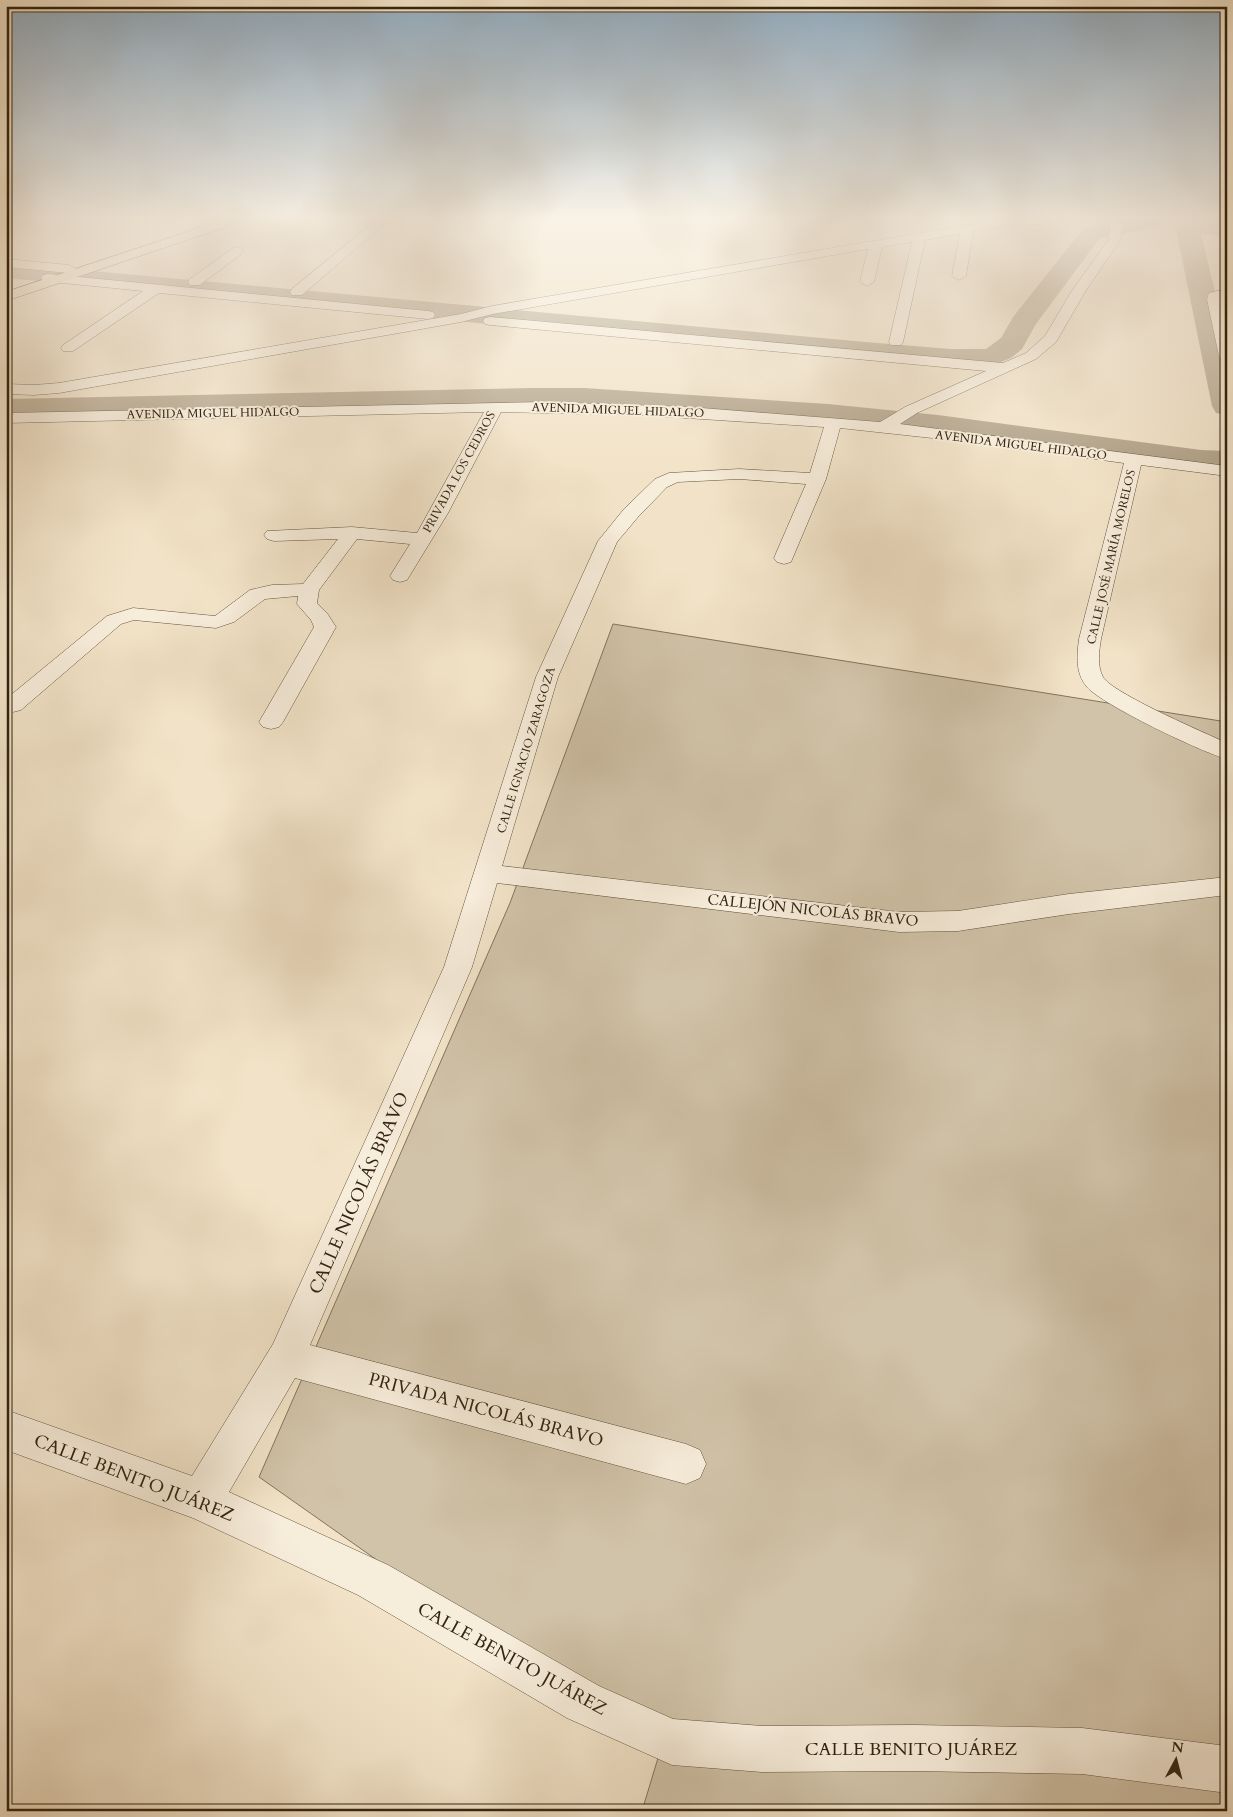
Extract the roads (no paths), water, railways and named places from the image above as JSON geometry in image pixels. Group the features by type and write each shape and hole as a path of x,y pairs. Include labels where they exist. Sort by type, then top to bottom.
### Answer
{"street":[{"path":"68,348 132,305"},
{"path":"352,305 1007,368"},
{"path":"6,389 34,390 68,387 459,314 524,305"},
{"path":"896,342 904,305"},
{"path":"890,423 911,410 1031,356 1050,339 1070,305"},
{"path":"1215,305 1227,356"},
{"name":"PRIVADA LOS CEDROS","path":"274,535 352,533 422,539 438,513 495,406"},
{"name":"AVENIDA MIGUEL HIDALGO","path":"6,418 557,406 667,411 833,423 890,423 1134,460 1227,471"},
{"path":"6,431 26,417"},
{"path":"784,558 817,479 833,423"},
{"name":"CALLE JOSÉ MARÍA MORELOS","path":"1134,460 1090,639 1089,671 1095,685 1116,698 1227,752"},
{"name":"CALLE IGNACIO ZARAGOZA","path":"488,873 547,677 608,541 631,513 661,483 675,477 739,474 817,479"},
{"path":"272,722 325,627 320,618 307,604 309,590 352,533"},
{"path":"400,576 422,539"},
{"path":"13,705 114,620 122,616 133,614 216,622 227,619 252,598 260,594 309,590"},
{"name":"CALLEJÓN NICOLÁS BRAVO","path":"488,873 900,922 958,921 1069,904 1227,886"},
{"name":"CALLE NICOLÁS BRAVO","path":"201,1500 286,1357 458,967 488,873"},
{"name":"PRIVADA NICOLÁS BRAVO","path":"286,1357 686,1464"},
{"name":"CALLE BENITO JUÁREZ","path":"6,1430 201,1500 373,1580 583,1702 672,1742 762,1749 913,1748 1082,1751 1227,1770"}],"waterway":[{"path":"375,305 951,358 991,357 1001,352 1012,343 1023,323 1037,305"},
{"path":"1205,305 1227,406"},
{"path":"6,408 584,397 828,413 938,424 1201,460 1227,461"}]}
